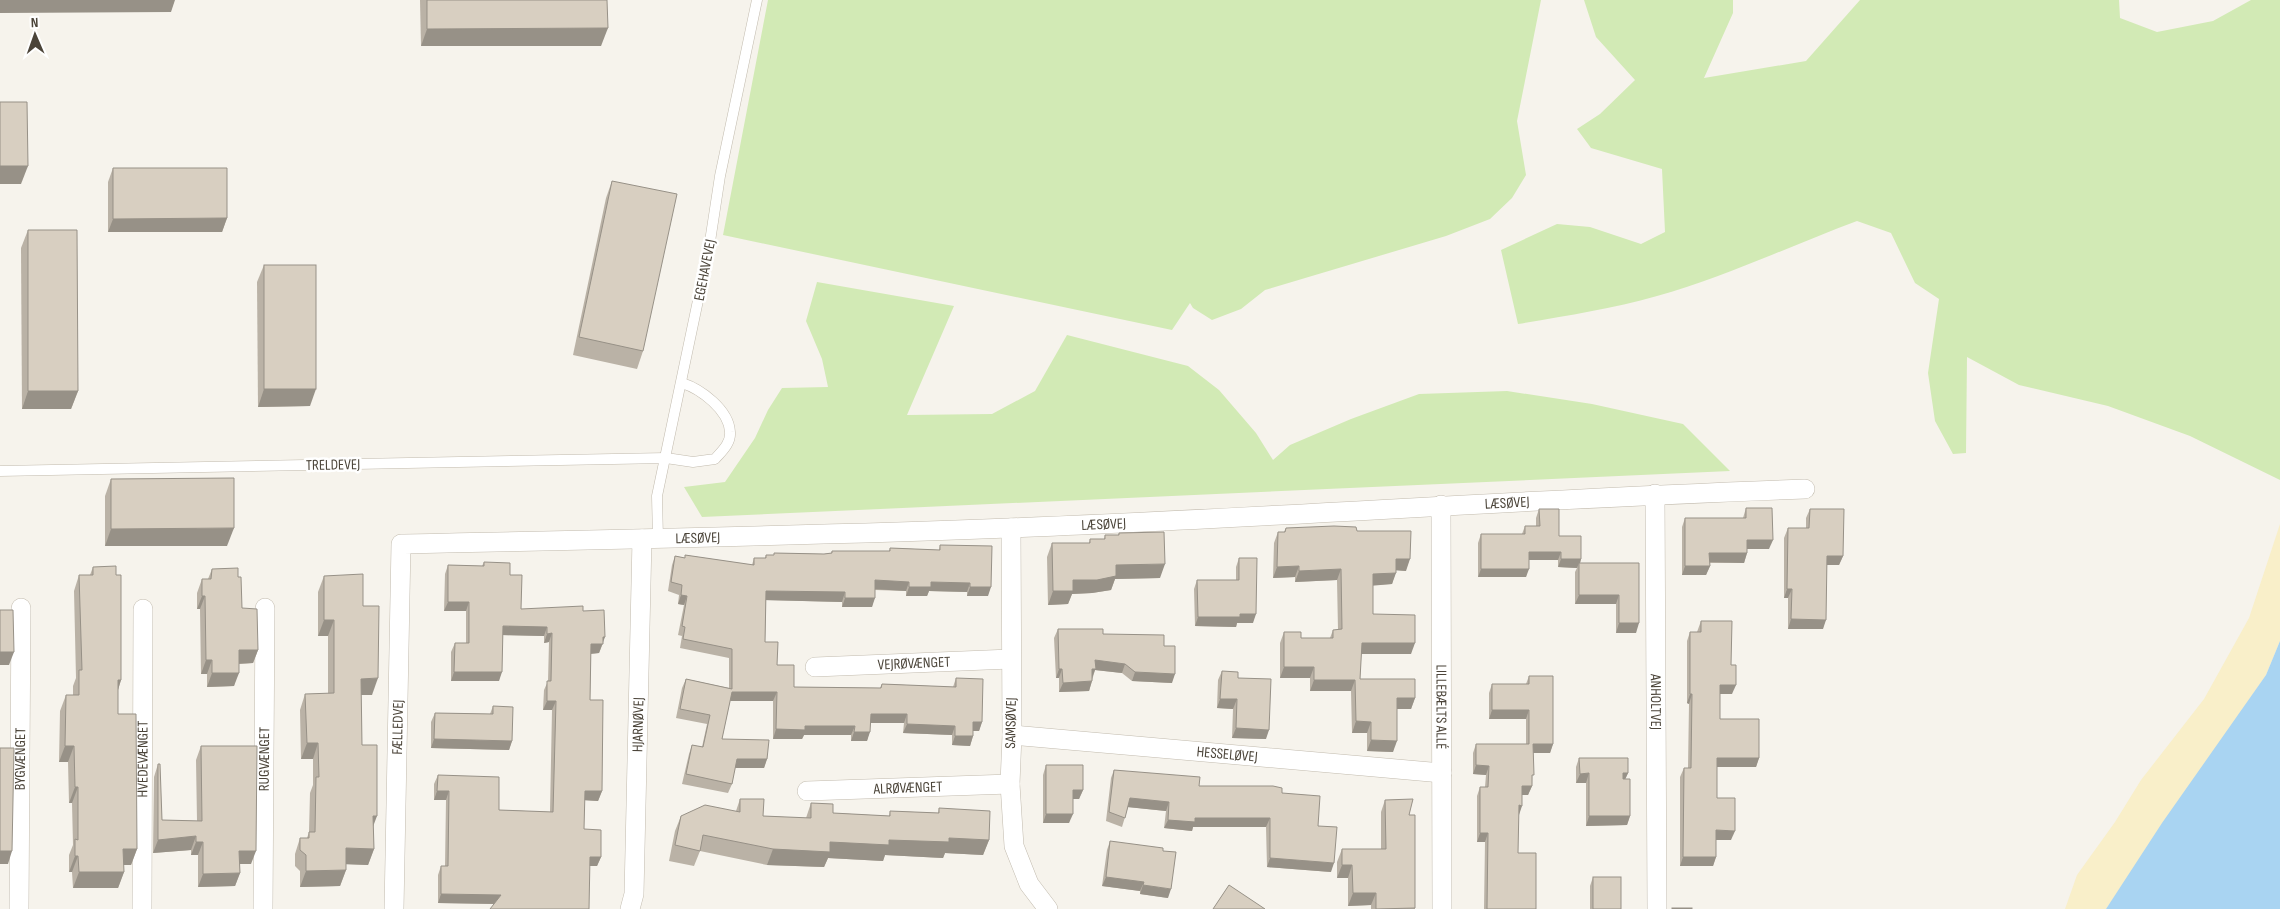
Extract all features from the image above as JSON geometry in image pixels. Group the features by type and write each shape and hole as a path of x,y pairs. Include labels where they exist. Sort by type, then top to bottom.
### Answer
{"street":[{"name":"LÆSØVEJ","path":"401,544 650,539 1011,528 1655,494 1805,489"},
{"name":"ANHOLTVEJ","path":"1655,494 1656,909"},
{"name":"LILLEBÆLTS ALLÉ","path":"1441,505 1442,909"},
{"name":"SAMSØVEJ","path":"1011,528 1012,735 1010,784 1014,846 1029,884 1048,909"},
{"name":"HJARNØVEJ","path":"630,909 634,894 650,539"},
{"name":"FÆLLEDVEJ","path":"394,909 401,544"},
{"name":"BYGVÆNGET","path":"19,909 21,608"},
{"name":"RUGVÆNGET","path":"263,909 265,608"},
{"name":"HVEDEVÆNGET","path":"142,909 143,609"},
{"name":"VEJRØVÆNGET","path":"815,667 1011,659"},
{"name":"HESSELØVEJ","path":"1012,735 1442,773"},
{"name":"ALRØVÆNGET","path":"807,792 1010,784"}],"lane":[{"name":"EGEHAVEVEJ","path":"650,539 656,496 682,384 709,248 720,176 757,0"},
{"name":"TRELDEVEJ","path":"0,471 666,458 693,462 715,459 726,447 730,432 725,417 712,402 695,388 682,384"}],"green space":[{"path":"768,0 1541,0 1517,121 1526,175 1512,198 1490,219 1446,236 1265,290 1241,309 1212,320 1193,308 1190,303 1172,330 723,235"},
{"path":"1584,0 1733,0 1733,13 1704,78 1806,61 1860,0 2119,0 2120,18 2157,32 2213,21 2251,0 2280,0 2280,480 2190,436 2108,406 2019,385 1967,357 1966,453 1953,454 1935,421 1928,373 1939,299 1915,283 1891,233 1857,221 1732,271 1657,296 1588,312 1518,324 1501,250 1557,224 1590,227 1641,244 1665,232 1662,169 1591,148 1577,129 1600,114 1635,80 1596,37"},
{"path":"817,282 954,306 907,415 992,414 1035,391 1067,335 1188,366 1219,390 1256,433 1273,460 1290,445 1351,419 1419,394 1507,391 1592,404 1683,424 1730,471 702,517 684,487 725,482 755,438 768,410 782,388 828,387 822,359 806,321"}],"sand":[{"path":"2280,524 2280,641 2266,675 2106,909 2065,909 2077,875 2115,822 2141,780 2204,699 2249,618"}],"water":[{"path":"2280,641 2280,909 2106,909 2162,823 2266,675"}],"building":[{"path":"427,0 607,0 608,28 427,29"},
{"path":"0,102 27,102 28,166 0,166"},
{"path":"113,168 227,168 227,218 113,219"},
{"path":"612,181 677,194 643,351 579,337"},
{"path":"28,230 77,230 78,391 28,391"},
{"path":"264,265 316,265 316,389 264,389"},
{"path":"234,478 234,528 111,529 111,479"},
{"path":"1746,508 1772,508 1773,540 1747,540 1747,553 1709,553 1710,566 1685,566 1685,518 1746,518"},
{"path":"1539,509 1559,509 1559,536 1581,536 1581,559 1561,559 1561,552 1529,552 1529,569 1481,569 1481,534 1525,534 1525,526 1540,526"},
{"path":"1810,509 1844,509 1843,556 1827,556 1826,620 1791,619 1792,589 1787,589 1788,528 1809,528"},
{"path":"1356,527 1357,531 1411,531 1410,559 1396,559 1396,573 1373,574 1373,614 1415,615 1415,643 1362,643 1360,679 1415,679 1415,698 1397,698 1397,741 1371,740 1371,722 1356,721 1355,680 1314,680 1314,667 1284,667 1284,632 1301,632 1301,638 1333,638 1333,630 1342,629 1341,569 1299,571 1299,566 1277,567 1278,532 1285,532 1286,528"},
{"path":"1164,532 1165,564 1116,565 1116,576 1097,580 1073,580 1073,591 1053,591 1052,543 1090,543 1090,539 1105,539 1105,535"},
{"path":"940,545 992,546 991,587 970,587 970,583 931,582 931,587 909,587 909,582 875,580 875,598 845,598 845,592 766,591 765,642 778,642 777,665 794,665 794,687 881,688 882,684 956,687 956,678 983,679 982,722 973,722 973,736 955,736 955,726 907,724 907,714 871,714 870,732 854,732 855,726 805,726 805,730 776,729 777,692 732,692 722,739 769,740 767,759 737,759 732,784 686,774 692,745 703,747 710,715 680,709 686,679 732,689 732,649 683,639 685,627 682,626 687,596 681,595 682,585 671,582 675,556 685,558 685,555 754,565 754,558 766,558 766,555 774,555 774,553 824,554 832,553 832,551 890,551 890,548 940,550"},
{"path":"1239,558 1257,558 1256,614 1240,614 1240,617 1198,617 1197,580 1239,580"},
{"path":"484,562 510,563 510,575 522,575 521,609 583,606 583,611 604,610 605,637 603,637 603,644 591,644 590,700 603,700 602,791 585,791 584,829 601,830 601,857 590,857 589,909 490,909 501,895 441,894 441,866 448,866 449,791 437,791 438,775 499,777 499,810 553,812 556,701 547,701 547,681 551,681 552,633 547,634 547,627 503,626 502,672 454,672 455,643 469,643 469,602 448,602 448,565 484,566"},
{"path":"1579,563 1639,563 1639,623 1619,623 1619,595 1579,595"},
{"path":"116,566 116,575 121,575 121,680 118,680 118,714 136,714 137,849 123,849 124,872 79,872 78,856 75,856 75,839 78,840 78,787 75,787 74,746 65,746 66,695 79,695 79,670 82,670 79,575 93,575 93,567"},
{"path":"238,568 238,577 241,577 242,608 257,609 258,650 239,650 239,673 212,673 212,660 206,660 205,596 202,596 202,579 211,579 212,569"},
{"path":"363,574 363,606 379,606 378,678 361,679 362,745 377,745 377,816 373,816 374,849 346,848 346,870 306,871 306,855 300,850 300,838 309,838 309,832 315,832 316,777 319,777 318,743 307,743 305,694 334,693 334,620 324,620 324,576"},
{"path":"0,610 13,610 14,652 0,652"},
{"path":"1701,621 1732,621 1731,665 1736,665 1736,685 1720,685 1720,719 1759,719 1759,758 1717,758 1717,798 1735,798 1735,831 1716,830 1716,857 1683,857 1684,768 1691,768 1692,694 1690,694 1690,632 1701,632"},
{"path":"1058,629 1103,629 1103,634 1164,635 1164,646 1175,646 1175,674 1135,672 1125,664 1095,660 1096,669 1092,669 1092,681 1063,683 1062,669 1059,669"},
{"path":"1222,671 1238,672 1238,678 1271,679 1269,730 1236,728 1237,699 1220,699"},
{"path":"1529,676 1553,676 1553,744 1533,744 1534,775 1532,775 1532,786 1522,786 1522,806 1519,805 1518,853 1536,853 1536,909 1487,909 1488,833 1480,833 1480,787 1488,787 1489,766 1476,765 1476,744 1529,744 1529,710 1492,710 1492,684 1529,684"},
{"path":"493,706 513,707 512,741 434,739 435,713 493,714"},
{"path":"201,746 257,746 256,851 239,851 240,873 203,874 203,842 196,842 196,836 158,840 158,764 160,764 162,820 202,821"},
{"path":"0,748 14,748 12,851 0,851"},
{"path":"1579,758 1628,758 1628,773 1623,773 1623,779 1630,779 1630,816 1589,816 1589,773 1580,774"},
{"path":"1046,765 1083,765 1083,790 1073,790 1073,814 1046,814"},
{"path":"1114,770 1200,777 1199,786 1273,786 1282,788 1282,793 1320,796 1318,826 1337,827 1334,863 1270,858 1270,818 1195,818 1195,822 1168,820 1169,802 1130,798 1125,818 1109,812"},
{"path":"740,799 764,799 763,816 811,818 811,803 833,804 833,813 890,816 890,811 939,813 939,808 990,811 989,840 949,838 949,842 889,840 889,845 830,842 830,852 773,849 703,835 700,851 675,845 681,816 705,805 740,812"},
{"path":"1413,799 1409,815 1415,815 1415,908 1376,909 1376,893 1353,893 1352,865 1342,865 1342,849 1386,849 1385,800"},
{"path":"1110,841 1163,848 1163,851 1176,852 1171,889 1143,885 1144,882 1106,877"},
{"path":"1593,877 1621,877 1621,909 1593,909"},
{"path":"1229,885 1265,909 1213,909"},
{"path":"1692,908 1692,909 1672,909"}]}
